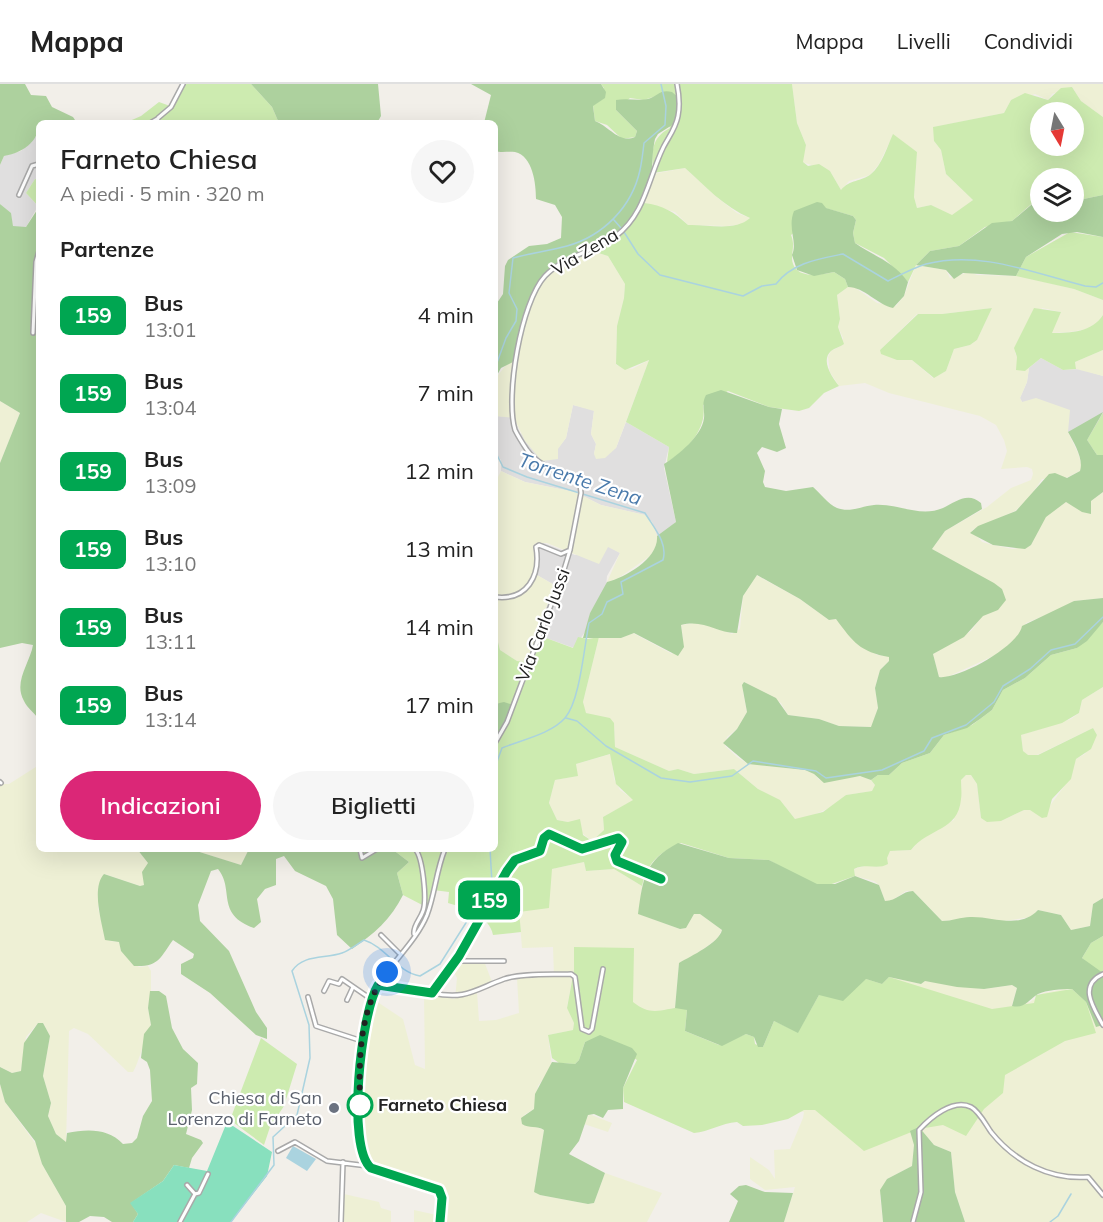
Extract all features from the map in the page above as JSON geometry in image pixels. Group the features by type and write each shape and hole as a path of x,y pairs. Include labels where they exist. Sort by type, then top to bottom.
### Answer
{"street":[{"path":"155,120 171,106 183,84"},
{"name":"Via Zena","path":"578,503 579,484 549,469 534,458 516,432 514,394 520,333 543,278 561,263 609,240 634,217 676,124 679,107 677,84"},
{"path":"19,195 32,166 36,165"},
{"path":"33,333 36,262"},
{"name":"Via Carlo Jussi","path":"498,738 507,722 570,550 578,503"},
{"path":"498,596 525,590 532,584 537,570 536,547 539,545 561,554 570,550"},
{"path":"432,993 456,961 515,860 540,851 544,838 549,834 582,849 618,838 622,842 615,855 617,861 661,879"},
{"path":"361,852 362,858 372,852"},
{"path":"414,936 414,928 424,909 425,897 421,858 417,852"},
{"path":"368,1166 360,1136 362,1041 371,999 398,955 426,917 444,852"},
{"path":"381,935 398,955"},
{"path":"456,961 504,961"},
{"path":"378,985 459,997 502,980 571,974 575,977 582,1029 589,1032 592,1029 603,969"},
{"path":"1103,974 1092,981 1089,990 1090,1002 1103,1025"},
{"path":"324,992 329,981 339,984 342,979 371,999"},
{"path":"347,1000 353,987"},
{"path":"308,997 316,1026 362,1041"},
{"path":"913,1222 921,1192 919,1130 933,1116 962,1106 975,1110 1009,1152 1060,1177 1088,1177 1103,1195"},
{"path":"278,1151 295,1142 327,1161 368,1166 439,1190 442,1198 440,1222"},
{"path":"341,1222 344,1195 343,1162"},
{"path":"180,1222 195,1194 200,1193 208,1174"},
{"path":"187,1185 195,1194"}],"shaded area":[{"path":"36,136 36,179 26,193 36,204 36,210 26,227 19,228 13,226 10,213 0,204 0,165 4,156 21,151"},
{"path":"1041,358 1063,370 1080,369 1103,376 1103,455 1068,432 1068,424 1022,402 1020,398 1027,382 1029,368"},
{"path":"573,405 594,410 591,434 596,444 594,454 616,448 626,422 669,447 664,468 676,522 657,536 652,522 645,515 601,505 575,492 525,482 501,471 501,460 498,456 498,416 514,417 520,433 558,448 566,438"},
{"path":"541,542 575,555 608,546 620,553 607,576 606,587 590,613 587,629 574,648 538,635 543,624 540,622 556,586 537,575 533,546"}],"green space":[{"path":"0,84 25,84 31,95 46,96 52,107 75,120 36,120 36,136 33,141 23,149 4,156 0,165"},
{"path":"183,84 251,84 272,107 278,120 132,120 159,102 170,106"},
{"path":"251,84 378,84 381,116 379,120 278,120 272,107"},
{"path":"471,84 601,84 606,92 605,98 593,106 595,121 619,136 629,139 635,137 637,131 616,110 616,100 648,99 668,91 679,98 677,122 658,134 655,139 650,187 635,217 616,236 544,276 530,306 515,361 501,368 498,374 498,302 503,294 505,266 508,260 529,246 547,244 561,238 562,217 555,205 536,199 532,171 526,159 515,152 498,152 498,120 485,120 491,95"},
{"path":"601,84 792,84 797,123 806,145 803,162 808,166 819,164 830,171 841,190 848,184 867,177 875,170 893,134 917,152 914,197 917,208 931,205 952,215 973,200 946,174 941,150 934,141 933,127 1004,113 1011,100 1025,93 1048,100 1061,88 1072,87 1082,102 1030,102 1030,156 1084,156 1084,103 1103,117 1103,195 1084,199 1084,168 1030,168 1030,205 1012,221 985,227 959,246 930,251 916,265 908,282 884,258 855,243 853,233 856,220 853,216 825,208 791,235 792,259 794,266 802,273 815,275 834,272 845,279 848,287 837,295 840,319 838,327 844,344 831,351 827,360 829,369 839,386 824,393 809,408 799,411 769,407 728,391 703,405 704,414 699,431 688,446 667,462 669,447 626,422 649,360 625,370 616,364 617,326 625,284 608,256 592,251 609,242 622,231 644,203 668,210 688,225 729,226 737,225 750,218 723,202 685,168 653,173 654,147 663,132 670,128 656,96 644,100 630,98 616,110 637,131 635,137 622,139 607,125 595,121 593,105 598,102 604,88"},
{"path":"792,84 1103,84 1103,117 1081,101 1072,87 1052,94 1048,100 1035,94 1011,100 1004,113 934,127 934,141 941,150 946,174 973,200 952,216 931,205 917,208 914,197 917,152 893,135 879,164 870,175 849,181 841,190 830,171 802,162 806,145 797,123"},
{"path":"685,168 737,213 750,218 744,224 727,226 688,225 675,212 644,203 653,174"},
{"path":"35,179 36,179 36,204 26,193"},
{"path":"1103,195 1103,237 1077,232 1062,234 1026,257 1016,276 963,273 954,279 946,270 916,265 930,251 959,246 992,223 1012,221 1030,206 1030,222 1084,222 1084,199"},
{"path":"817,202 822,203 826,208 853,216 856,220 853,233 855,243 890,264 908,282 904,296 893,308 860,290 848,287 845,279 834,272 814,276 797,270 792,255 794,245 792,217 794,211"},
{"path":"0,204 11,213 13,226 26,227 36,212 36,717 25,704 20,687 33,645 22,643 0,648 0,463 20,413 0,401"},
{"path":"1070,232 1103,237 1103,300 1074,289 1016,276 1026,257"},
{"path":"592,251 608,256 625,284 617,326 616,365 632,369 649,360 616,448 605,458 596,459 594,454 596,444 591,434 594,411 573,405 566,438 558,449 558,459 542,461 525,441 514,418 498,416 498,375 506,365 543,277 554,268"},
{"path":"916,265 946,270 950,278 969,272 977,275 1019,276 1074,289 1103,300 1103,315 1098,322 1088,329 1069,332 1051,333 1061,312 1042,308 1015,353 1025,371 1029,368 1027,382 1020,398 1022,402 1036,398 1070,410 1068,432 1082,466 1080,471 1066,478 1042,479 1030,497 1015,511 972,530 982,542 993,545 1013,549 1031,545 1045,517 1066,502 1075,507 1091,509 1091,501 1103,492 1103,598 1074,601 1061,609 1026,623 1020,636 1002,652 945,678 939,677 933,654 971,631 1002,589 932,549 945,531 987,507 1011,488 1031,480 1033,474 1032,469 1027,467 1001,469 1007,451 1004,440 996,425 980,416 889,393 865,383 839,386 830,372 828,357 831,351 841,346 843,338 838,327 840,319 837,295 848,287 854,287 877,303 896,306 904,296","holes":["992,308 977,340 970,345 954,349 946,371 933,378 912,360 880,350 917,314 942,314"]},
{"path":"992,308 977,340 970,345 954,349 946,371 934,378 912,360 897,360 881,354 880,350 918,314 942,314"},
{"path":"1034,308 1061,312 1052,333 1074,332 1087,328 1103,315 1103,350 1075,362 1076,369 1063,370 1041,358 1025,371 1016,370 1017,357 1014,348"},
{"path":"1103,350 1103,376 1076,369 1075,362"},
{"path":"721,390 769,407 782,409 779,424 786,448 777,452 762,447 757,453 765,471 763,482 765,487 786,491 813,487 834,506 847,510 883,505 917,511 934,511 966,498 981,503 982,509 945,531 932,549 994,583 1002,589 1006,600 998,610 983,616 964,637 933,654 939,677 960,673 986,660 1010,643 1022,626 1074,601 1103,598 1103,622 1087,641 1077,648 1051,655 1025,678 1003,690 992,710 980,719 967,728 944,735 930,753 902,763 889,775 878,775 871,780 860,776 824,783 805,770 748,764 723,743 737,729 747,712 742,685 744,682 776,698 788,715 819,719 839,726 871,727 878,708 875,688 880,670 889,661 889,657 864,649 853,640 836,619 829,620 800,599 757,575 743,596 737,633 697,624 681,625 684,647 678,656 634,633 621,638 583,638 590,613 607,582 632,571 647,559 653,552 657,536 676,522 664,464 682,450 699,432 704,418 703,404 706,395"},
{"path":"0,401 20,413 0,463"},
{"path":"1103,412 1087,440 1097,455 1103,455 1103,492 1091,501 1091,514 1082,512 1066,502 1046,517 1031,545 1025,549 993,545 970,533 978,526 1016,511 1049,474 1055,473 1067,478 1080,471 1080,456 1068,432"},
{"path":"1103,413 1103,455 1097,455 1087,440"},
{"path":"501,471 525,482 575,492 601,505 645,515 652,522 657,536 657,545 650,556 617,579 607,582 620,553 608,547 599,564 547,543 536,543 533,546 537,575 556,586 540,622 544,624 527,662 517,661 500,650 498,642 498,477"},
{"path":"756,575 800,599 829,620 836,619 877,655 889,656 889,661 880,670 875,688 878,708 872,727 839,726 819,719 788,715 781,703 744,682 743,692 747,712 737,729 727,737 725,746 737,757 748,764 805,770 814,774 819,780 867,776 875,785 873,791 846,795 834,806 802,820 795,819 783,804 758,789 734,769 694,774 678,769 669,771 615,747 614,724 586,713 584,708 583,702 599,637 621,638 633,633 672,654 683,639 681,625 694,623 713,626 732,634 740,629 743,596"},
{"path":"1103,622 1103,687 1082,700 1079,713 1062,723 1021,735 1023,751 1028,755 1038,755 1093,728 1097,735 1091,749 1076,759 1071,779 1052,799 1047,817 1042,818 1030,810 1024,810 1001,821 987,822 981,818 977,784 971,775 966,775 961,780 959,810 949,824 926,837 911,850 890,851 887,858 888,864 854,869 855,876 826,886 810,883 769,860 729,858 681,843 667,850 651,864 642,886 614,869 586,871 584,862 552,869 549,908 519,912 521,932 493,935 491,928 482,918 469,910 448,903 449,892 433,890 428,908 403,895 397,873 409,862 396,852 498,852 498,737 504,726 500,703 498,703 498,642 500,650 517,661 526,662 538,635 573,648 578,637 588,639 599,637 583,702 586,713 610,718 614,723 615,747 669,771 678,769 694,774 734,769 758,789 780,800 795,819 823,812 846,795 872,791 875,785 871,780 878,775 889,775 902,763 930,753 944,735 972,725 992,710 1003,690 1025,678 1051,655 1077,648","holes":["610,754 616,784 633,800 603,817 604,830 592,841 583,835 580,819 568,822 557,820 549,803 555,780 578,776 576,764"]},
{"path":"1103,687 1103,898 1093,904 1090,926 1071,930 1061,915 1038,910 1031,917 997,922 981,918 942,921 913,891 906,891 891,901 885,901 879,885 874,881 855,876 854,869 868,865 878,867 890,851 911,850 925,835 954,820 961,780 966,775 971,775 977,784 981,818 1001,821 1024,810 1049,807 1071,777 1076,759 1085,754 1097,735 1093,728 1037,755 1027,755 1023,751 1021,735 1071,719 1079,713 1082,700"},
{"path":"504,702 513,705 498,737 498,703"},
{"path":"611,754 614,779 620,790 634,800 603,817 604,830 592,841 568,822 557,820 549,803 555,780 577,776 576,764"},
{"path":"36,767 36,852 139,852 148,863 144,885 140,886 104,874 98,908 104,931 110,941 119,942 121,951 139,967 148,966 151,971 151,998 148,1008 151,1025 133,1072 128,1072 88,1034 74,1028 69,1031 66,1143 56,1134 48,1116 51,1103 43,1076 50,1036 43,1023 38,1023 26,1037 21,1071 12,1073 0,1067 0,784 9,784"},
{"path":"678,843 729,858 769,860 817,884 835,884 855,876 879,885 885,901 913,891 942,921 979,917 1014,921 1031,916 1038,910 1061,915 1071,930 1090,926 1093,904 1103,898 1103,936 1091,943 1082,958 1103,973 1103,1025 1096,1027 1086,1002 1072,989 1041,993 1016,1007 1012,1006 1017,988 1012,985 984,989 925,981 921,984 889,977 882,984 866,979 843,1001 819,995 798,1033 774,1021 763,1047 758,1047 754,1037 746,1034 722,1046 685,1031 687,1010 675,1008 679,963 716,940 722,930 700,914 694,914 686,928 680,929 638,914 647,872 658,857"},
{"path":"139,852 200,852 241,865 248,852 396,852 409,862 397,873 403,895 398,904 368,938 352,949 337,935 333,899 326,886 295,871 284,856 276,859 276,885 265,889 257,899 261,922 254,928 234,916 230,909 223,877 218,869 211,871 198,905 200,921 229,951 256,1012 267,1028 267,1039 256,1035 210,993 181,974 181,964 193,958 194,954 173,940 154,963 134,966 121,951 119,942 105,940 98,906 100,880 104,874 140,886 144,885 142,872 148,863"},
{"path":"200,852 248,852 241,865"},
{"path":"584,862 586,871 614,869 642,886 639,914 680,929 686,928 694,914 700,914 722,930 717,939 679,963 675,1008 660,1012 650,1013 639,1008 574,948 574,970 567,1007 574,1023 573,1030 548,1035 552,1067 538,1086 534,1109 524,1115 533,1126 544,1130 535,1185 540,1195 588,1204 594,1203 605,1173 662,1193 647,1222 414,1222 414,1210 441,1216 443,1200 441,1190 436,1185 369,1165 367,1160 363,1127 361,1057 366,1015 373,999 403,1019 415,1065 425,1069 424,994 455,999 457,978 453,970 459,961 484,961 492,982 477,992 479,1021 496,1020 519,1013 517,978 554,976 553,947 522,948 519,912 552,869"},
{"path":"1103,936 1103,973 1100,974 1082,958 1091,943"},
{"path":"574,947 634,948 633,1002 651,1011 682,1007 687,1010 685,1031 719,1045 746,1034 754,1037 755,1044 763,1047 774,1021 798,1032 819,995 866,979 882,984 889,977 992,1009 1034,1003 1036,995 1072,989 1086,1002 1096,1033 1065,1041 1005,1075 1003,1093 984,1109 966,1136 943,1125 919,1129 864,1151 815,1110 804,1110 788,1119 762,1125 743,1126 737,1122 694,1133 624,1102 623,1088 637,1060 602,1037 585,1042 579,1060 575,1064 559,1063 552,1058 548,1035 573,1030 574,1023 567,1008 574,970"},
{"path":"889,977 921,984 925,981 984,989 1012,985 1017,988 1012,1005 1030,1002 1043,993 1065,989 1078,993 1086,1002 1096,1026 1103,1025 1103,1222 965,1222 955,1192 951,1152 934,1145 919,1127 911,1131 914,1145 912,1166 887,1179 880,1196 883,1222 784,1222 795,1187 765,1190 750,1179 750,1157 769,1170 775,1179 774,1150 790,1149 804,1112 785,1108 784,1103 819,995 866,979 885,980"},
{"path":"150,991 159,991 166,996 172,1028 183,1049 198,1063 197,1084 191,1088 192,1110 186,1134 203,1143 192,1158 189,1168 174,1165 163,1181 131,1203 138,1214 133,1222 112,1222 104,1217 90,1216 79,1222 66,1222 66,1206 42,1164 35,1141 5,1102 0,1084 0,1067 12,1073 21,1071 24,1043 38,1023 43,1023 50,1036 43,1076 51,1103 48,1116 56,1134 66,1142 67,1133 97,1131 111,1135 123,1144 132,1143 137,1138 143,1116 152,1101 150,1070 147,1062 141,1058 144,1034 151,1025 148,1008"},
{"path":"600,1035 632,1048 637,1054 623,1088 623,1109 608,1110 603,1118 594,1114 588,1115 579,1141 569,1154 605,1173 594,1203 588,1204 540,1195 534,1192 544,1130 522,1124 521,1118 534,1109 535,1094 552,1062 575,1064 579,1060 585,1042"},
{"path":"261,1038 297,1064 284,1106 270,1127 264,1145 230,1120"},
{"path":"0,1084 5,1102 38,1147 42,1164 66,1206 66,1222 41,1213 27,1222 0,1222"},
{"path":"589,1114 612,1123 608,1132 584,1124"},
{"path":"227,1122 272,1152 267,1176 231,1222 133,1222 138,1214 130,1203 163,1181 174,1165 207,1171"},
{"path":"919,1127 934,1145 951,1152 955,1192 965,1222 883,1222 880,1190 887,1179 912,1166 914,1145 910,1131"},
{"path":"746,1185 765,1192 793,1193 784,1222 729,1222 738,1201 730,1194 739,1186"},
{"path":"344,1194 379,1202 381,1208 391,1211 391,1222 341,1222"}],"water":[{"path":"293,1146 316,1159 307,1171 286,1158"}],"waterway":[{"name":"Torrente Zena","path":"498,360 506,338 516,321 517,309 509,293 513,258 560,248 580,241 604,227 623,208 636,183 644,143 665,125 666,106 661,84"},
{"path":"614,220 621,228"},
{"path":"624,232 638,254 660,275 743,296 762,286 776,284 790,271 806,263 843,254 888,281 926,264 946,260 966,260 1006,265 1085,286 1096,287 1103,283"},
{"name":"Torrente Zena","path":"498,457 503,467 527,477 645,513 664,548 663,560 621,582 623,594 607,602 602,614 589,623 578,687 565,718 544,732 502,748 498,759"},
{"path":"566,718 577,721 606,746 661,778 690,782 732,776 753,761 816,771 826,778 882,770 924,751 932,738 966,725 994,702 1003,686 1030,669 1051,650 1075,644 1103,617"},
{"name":"Torrente Zena","path":"231,1222 274,1165 273,1137 297,1115 310,1058 309,1025 292,971 308,959 342,953 364,940 372,943 412,974 420,976 440,964 469,918 483,903 492,883 490,852"},
{"path":"1050,1222 1058,1216 1071,1194"}],"bus line":[{"name":"159","path":"440,1222 442,1198 439,1190 434,1186 371,1168 363,1154 360,1136 362,1042 369,1004 378,985 432,993 459,956 477,920 515,860 533,856 540,851 544,838 549,834 582,849 618,838 622,842 616,850 617,861 661,879"}],"place":[{"name":"Farneto Chiesa","path":"360,1105"},
{"name":"Chiesa di San Lorenzo di Farneto","path":"334,1108"}],"route":[{"path":"360,1105 360,1107 360,1065 365,1022 373,994 387,972"}]}
